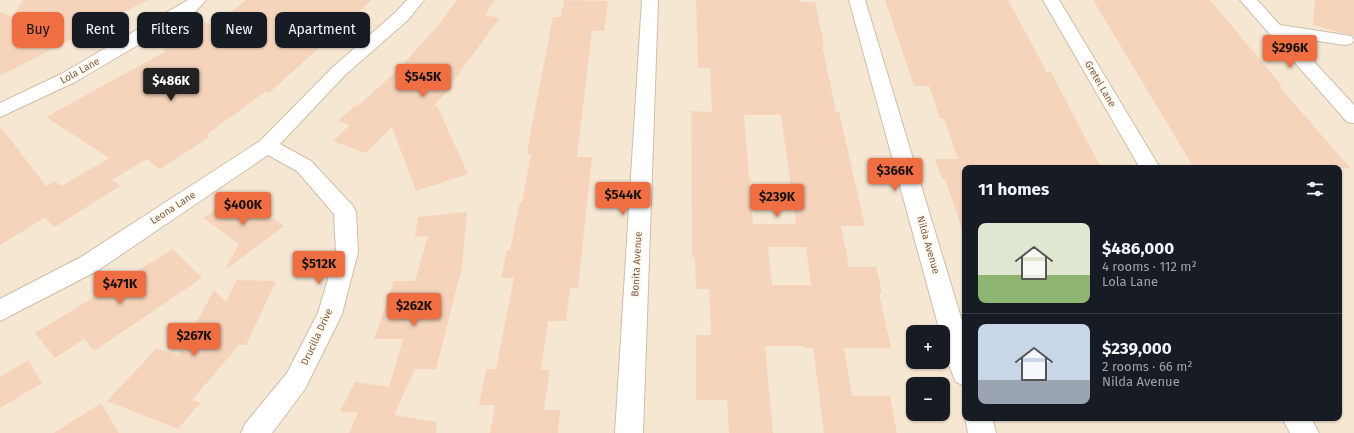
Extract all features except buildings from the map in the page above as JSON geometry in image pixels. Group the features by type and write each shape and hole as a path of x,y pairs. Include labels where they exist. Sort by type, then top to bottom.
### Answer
{"street":[{"name":"Lola Lane","path":"0,111 68,78 190,7 198,0"},
{"name":"Leona Lane","path":"0,311 89,264 267,146 339,71 402,16 416,0"},
{"name":"Bonita Avenue","path":"629,433 650,0"},
{"name":"Nilda Avenue","path":"857,0 962,364"},
{"name":"Gretel Lane","path":"1051,0 1148,165"},
{"path":"1248,0 1354,117"},
{"path":"1274,29 1345,40"},
{"name":"Drucilla Drive","path":"255,433 296,381 330,314 347,252 345,212 304,166 267,146"},
{"path":"979,421 982,433"},
{"path":"1298,421 1305,433"}],"shaded area":[{"path":"0,0 1354,0 1354,433 0,433"}]}
